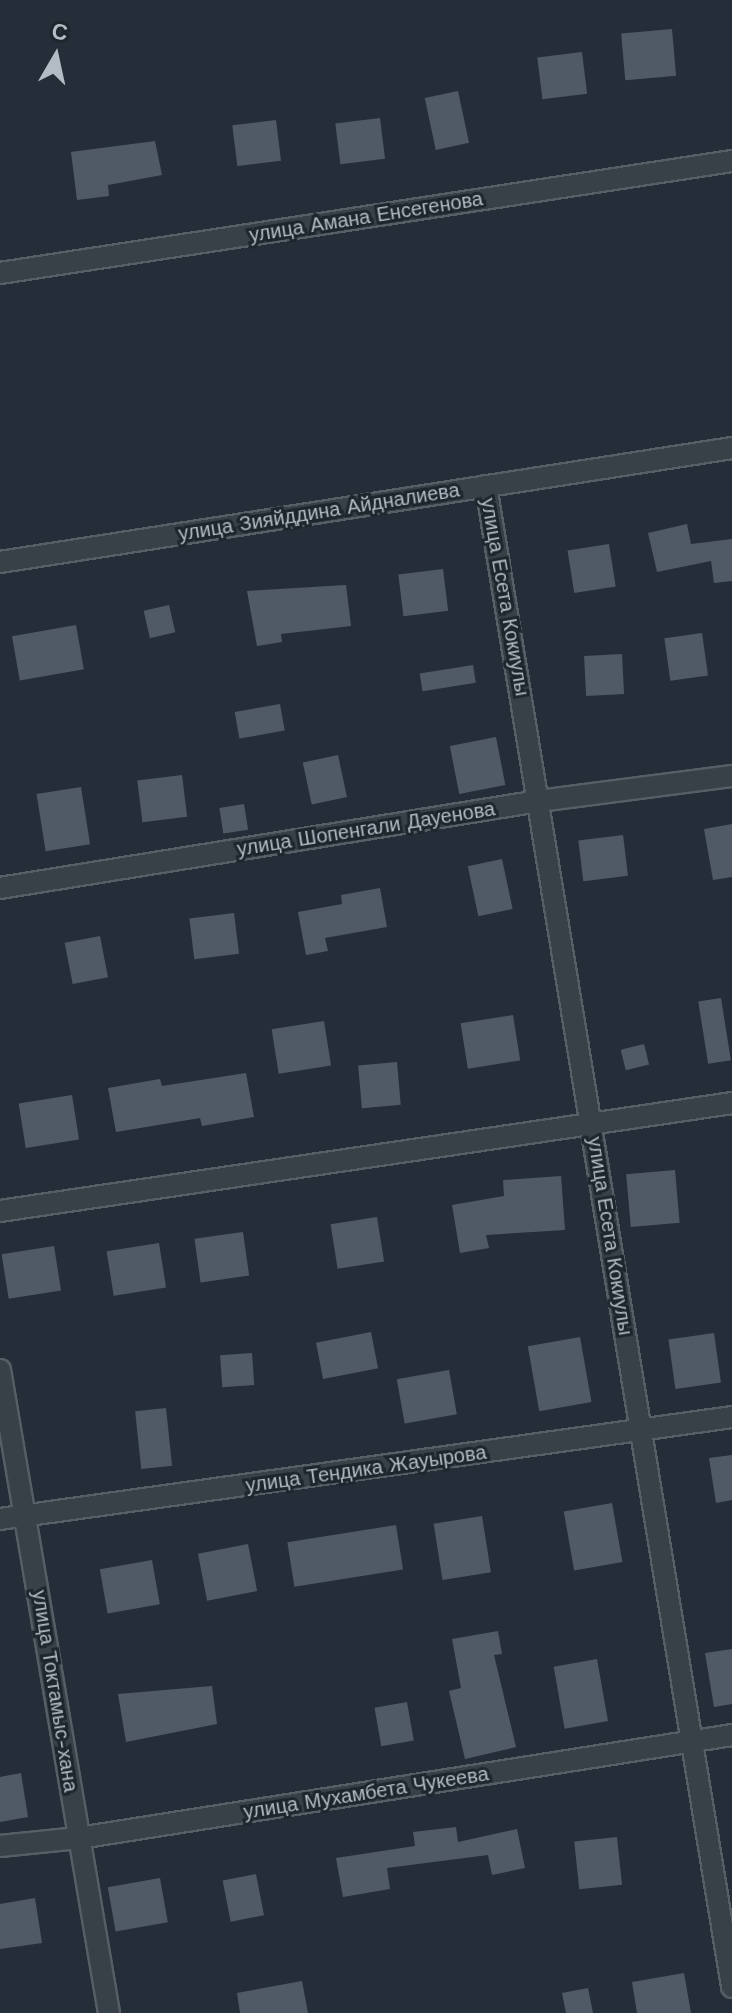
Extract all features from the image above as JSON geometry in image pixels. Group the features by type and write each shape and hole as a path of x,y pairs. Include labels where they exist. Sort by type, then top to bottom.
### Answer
{"street":[{"name":"улица Амана Енсегенова","path":"0,273 732,161"},
{"name":"улица Зияйддина Айдналиева","path":"0,562 732,448"},
{"name":"улица Есета Кокиулы","path":"486,486 732,1987"},
{"name":"улица Шопенгали Дауенова","path":"0,888 539,801 732,776"},
{"path":"0,1211 732,1103"},
{"name":"улица Токтамыс-хана","path":"0,1370 109,2013"},
{"name":"улица Тендика Жауырова","path":"0,1519 732,1417"},
{"name":"улица Мухамбета Чукеева","path":"0,1846 79,1838 732,1735"}],"building":[{"path":"672,29 676,76 625,80 621,33"},
{"path":"582,52 587,94 542,99 537,57"},
{"path":"458,91 469,143 436,150 425,98"},
{"path":"380,118 385,159 340,164 335,123"},
{"path":"276,120 281,161 237,166 232,125"},
{"path":"155,141 162,175 108,185 109,196 77,200 71,152"},
{"path":"687,524 691,544 732,539 732,581 714,583 711,561 657,572 648,533"},
{"path":"609,544 616,586 574,593 568,551"},
{"path":"443,569 448,611 403,616 398,574"},
{"path":"346,585 351,626 281,634 282,642 257,646 247,591"},
{"path":"169,605 175,632 150,638 144,611"},
{"path":"76,625 84,669 20,681 12,636"},
{"path":"702,633 708,676 670,681 664,638"},
{"path":"622,654 624,694 586,696 584,656"},
{"path":"473,665 476,683 422,691 420,673"},
{"path":"280,704 285,731 239,739 235,712"},
{"path":"496,737 505,785 459,794 450,746"},
{"path":"338,755 347,797 312,805 303,762"},
{"path":"182,775 187,817 142,822 137,780"},
{"path":"81,787 90,844 46,851 37,794"},
{"path":"244,804 248,830 223,834 219,808"},
{"path":"732,824 732,877 713,880 704,829"},
{"path":"623,835 628,876 583,881 578,840"},
{"path":"502,859 513,909 478,916 468,866"},
{"path":"380,888 387,927 325,938 328,951 306,955 298,912 342,904 341,895"},
{"path":"234,913 239,954 194,959 189,918"},
{"path":"100,936 108,977 73,984 65,943"},
{"path":"721,998 731,1060 708,1064 698,1002"},
{"path":"513,1015 520,1060 468,1069 461,1023"},
{"path":"324,1021 331,1065 279,1074 272,1029"},
{"path":"644,1044 649,1064 626,1070 621,1050"},
{"path":"397,1062 401,1105 362,1108 358,1065"},
{"path":"246,1073 254,1117 202,1126 200,1118 116,1132 108,1088 160,1079 162,1086"},
{"path":"72,1095 79,1139 26,1148 19,1103"},
{"path":"675,1170 680,1223 631,1227 626,1174"},
{"path":"561,1176 565,1230 486,1235 489,1248 460,1253 452,1205 504,1196 503,1180"},
{"path":"377,1217 384,1261 338,1269 331,1224"},
{"path":"243,1232 249,1276 201,1282 194,1239"},
{"path":"159,1243 166,1287 114,1296 107,1251"},
{"path":"54,1246 61,1290 9,1299 2,1254"},
{"path":"371,1332 378,1368 323,1379 316,1343"},
{"path":"714,1333 721,1383 675,1389 668,1339"},
{"path":"580,1337 591,1402 539,1411 528,1346"},
{"path":"252,1353 254,1385 222,1387 220,1355"},
{"path":"449,1370 457,1414 405,1424 397,1379"},
{"path":"166,1408 172,1466 141,1469 135,1411"},
{"path":"732,1455 732,1500 716,1503 709,1458"},
{"path":"612,1503 622,1562 574,1571 564,1512"},
{"path":"482,1516 491,1572 443,1580 434,1524"},
{"path":"396,1525 403,1569 294,1587 287,1542"},
{"path":"248,1544 257,1591 207,1601 198,1554"},
{"path":"152,1560 160,1604 108,1614 100,1569"},
{"path":"498,1631 502,1654 494,1655 516,1747 465,1759 449,1691 461,1688 452,1639"},
{"path":"732,1649 732,1704 714,1707 705,1653"},
{"path":"597,1659 608,1721 565,1729 554,1667"},
{"path":"212,1686 217,1724 126,1742 118,1694"},
{"path":"407,1702 414,1740 381,1746 375,1708"},
{"path":"21,1773 28,1817 0,1822 0,1777"},
{"path":"456,1827 458,1842 517,1829 525,1868 492,1875 488,1855 387,1868 390,1889 343,1897 336,1858 415,1846 413,1832"},
{"path":"617,1837 622,1885 579,1889 574,1841"},
{"path":"256,1874 264,1915 231,1922 223,1880"},
{"path":"160,1878 168,1922 116,1932 108,1887"},
{"path":"35,1898 42,1943 0,1949 0,1904"},
{"path":"684,1973 691,2013 637,2013 632,1982"},
{"path":"302,1981 308,2013 240,2013 237,1993"},
{"path":"588,1988 593,2013 566,2013 562,1993"}]}
